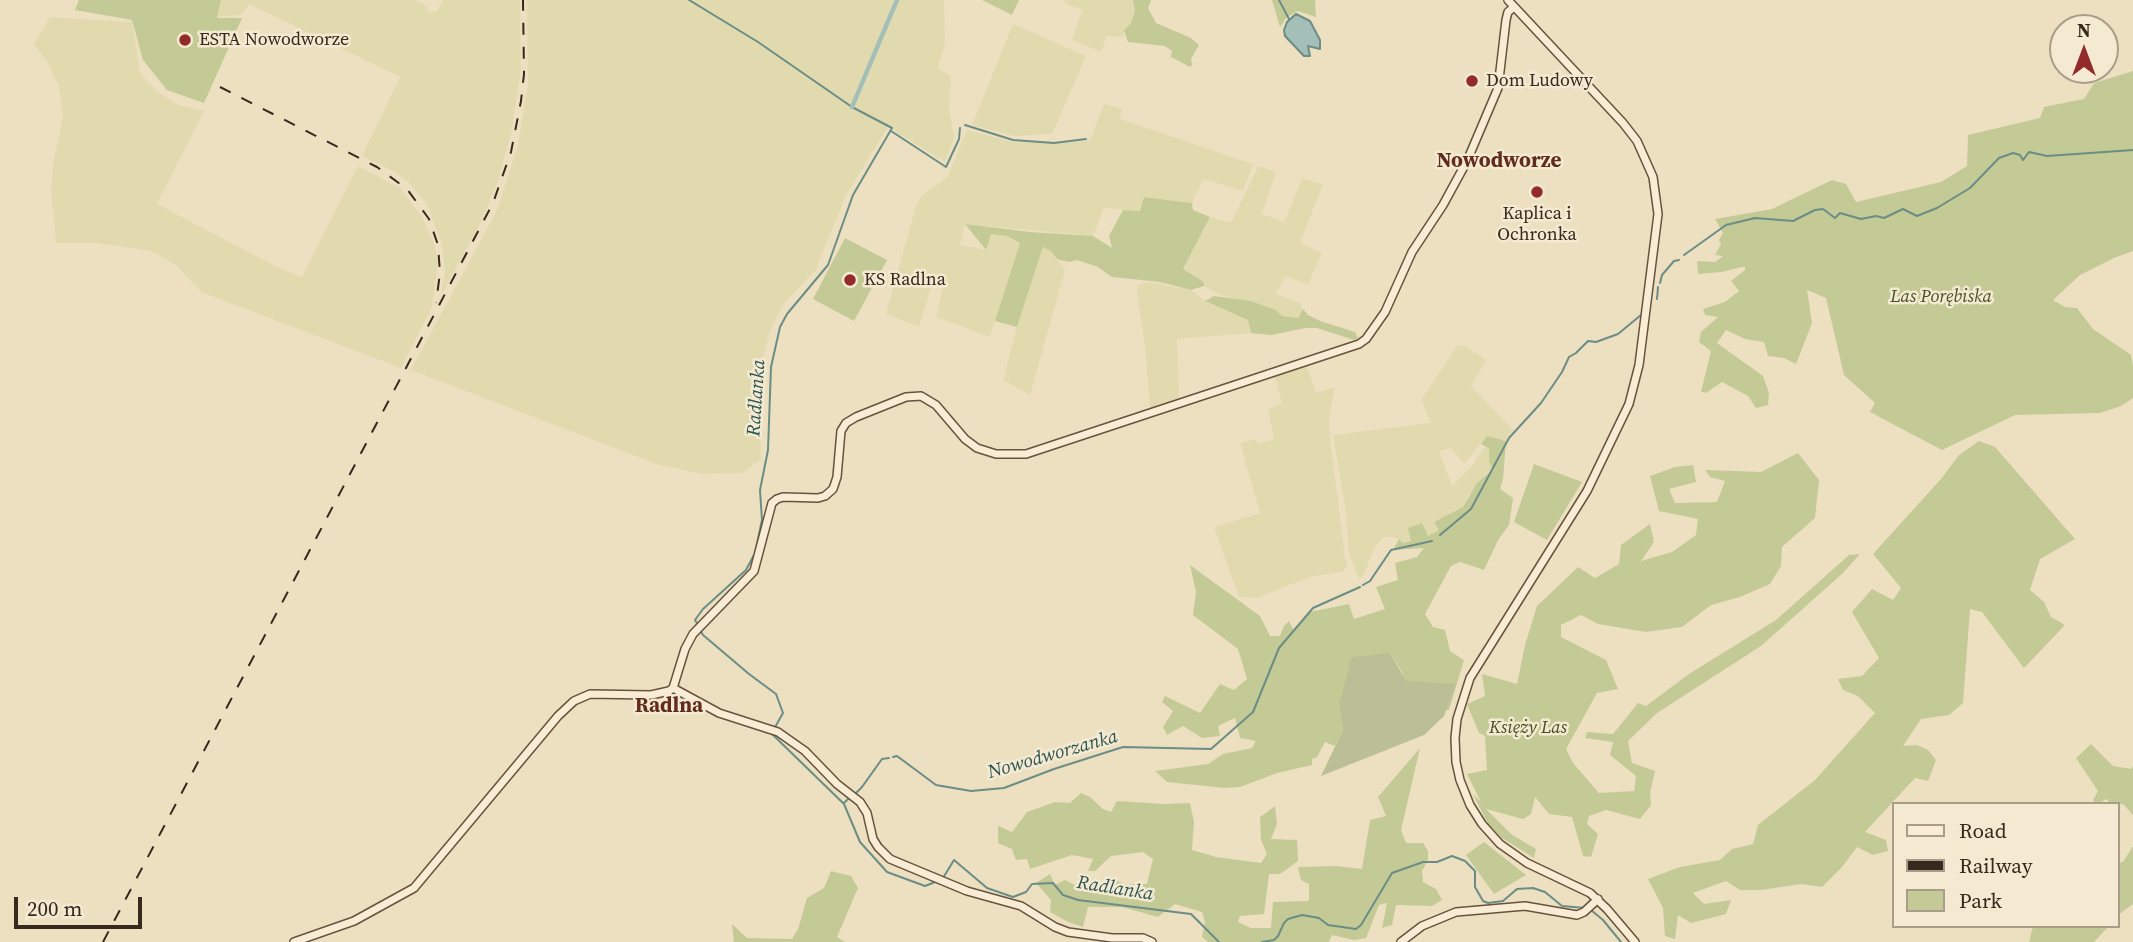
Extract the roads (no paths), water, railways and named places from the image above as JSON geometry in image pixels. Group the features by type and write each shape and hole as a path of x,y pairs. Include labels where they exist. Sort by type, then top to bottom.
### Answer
{"street":[{"path":"294,942 354,921 414,888 574,701 590,694 651,695 673,688 685,649 696,630 754,571 774,501 783,497 818,498 828,494 833,489 838,472 841,431 846,424 862,414 906,397 920,397 936,405 965,439 977,448 996,454 1026,454 1359,344 1385,312 1412,252 1443,205 1467,161 1498,88 1506,20 1511,3 1637,141 1653,177 1658,214 1639,365 1629,404 1587,491 1470,678 1458,712 1455,748 1458,771 1476,814 1490,833 1527,863 1580,887 1598,899 1635,942"},
{"path":"673,688 719,713 773,731 805,751 837,784 860,802 867,813 877,847 890,859 967,891 1021,906 1068,932 1112,938 1143,938 1152,942"},
{"path":"1401,942 1422,926 1455,912 1525,906 1566,915 1587,910 1598,899"}],"water":[{"path":"1296,14 1310,21 1320,40 1320,49 1308,46 1310,56 1304,56 1285,36 1287,22"}],"waterway":[{"name":"Radlanka","path":"689,0 758,42 852,107 892,128 853,195 828,265 787,314 780,327 771,367 768,450 760,490 762,520 755,553 746,570 703,609 695,620 698,625"},
{"path":"852,107 897,0"},
{"path":"1279,0 1289,19"},
{"path":"965,125 1013,140 1054,143 1086,139"},
{"path":"891,131 946,167 959,139 960,128"},
{"name":"Nowodworzanka","path":"1684,255 1726,225 1755,218 1793,221 1823,209 1835,218 1840,213 1861,219 1876,216 1884,218 1903,209 1917,216 1937,208 1970,188 1999,158 2013,153 2020,155 2023,160 2029,152 2047,156 2133,150"},
{"name":"Nowodworzanka","path":"1660,283 1662,275 1674,261 1679,260"},
{"name":"Nowodworzanka","path":"1657,299 1658,287"},
{"name":"Nowodworzanka","path":"1440,535 1471,509 1509,438 1541,403 1569,357 1588,341 1596,342 1618,334 1641,315"},
{"name":"Nowodworzanka","path":"1363,585 1370,581 1391,550 1432,541"},
{"name":"Nowodworzanka","path":"893,757 897,756 936,785 971,791 1004,788 1123,747 1211,749 1253,712 1279,648 1313,608 1360,587"},
{"name":"Radlanka","path":"700,630 776,694 783,713 774,729"},
{"path":"771,733 844,804 860,842 887,872 925,886 935,882"},
{"name":"Nowodworzanka","path":"856,793 882,759 889,758"},
{"path":"844,803 849,798"},
{"path":"1262,942 1274,940 1288,919 1302,915 1319,918 1328,925 1356,929 1392,873 1423,862 1437,862 1452,856 1465,861 1475,871 1475,887 1483,901 1488,903 1503,901 1517,889 1533,888 1545,892 1562,906 1585,908"},
{"name":"Radlanka","path":"943,878 954,860 987,888 1013,897 1026,892 1032,884 1053,883 1063,895 1078,900 1191,914 1219,942"},
{"path":"1591,910 1621,942"}],"railway":[{"path":"103,942 493,203 511,152 521,101 524,74 523,0"},
{"path":"220,87 377,167 407,189 429,219 438,245 440,273 436,303"}],"place":[{"name":"ESTA Nowodworze","path":"185,40"},
{"name":"Dom Ludowy","path":"1472,81"},
{"name":"Kaplica i Ochronka","path":"1537,192"},
{"name":"KS Radlna","path":"850,280"}],"district":[{"name":"Nowodworze","path":"1499,162"},
{"name":"Radlna","path":"669,707"}],"park label":[{"name":"Las Porębiska","path":"1941,297"},
{"name":"Księży Las","path":"1528,728"}]}
